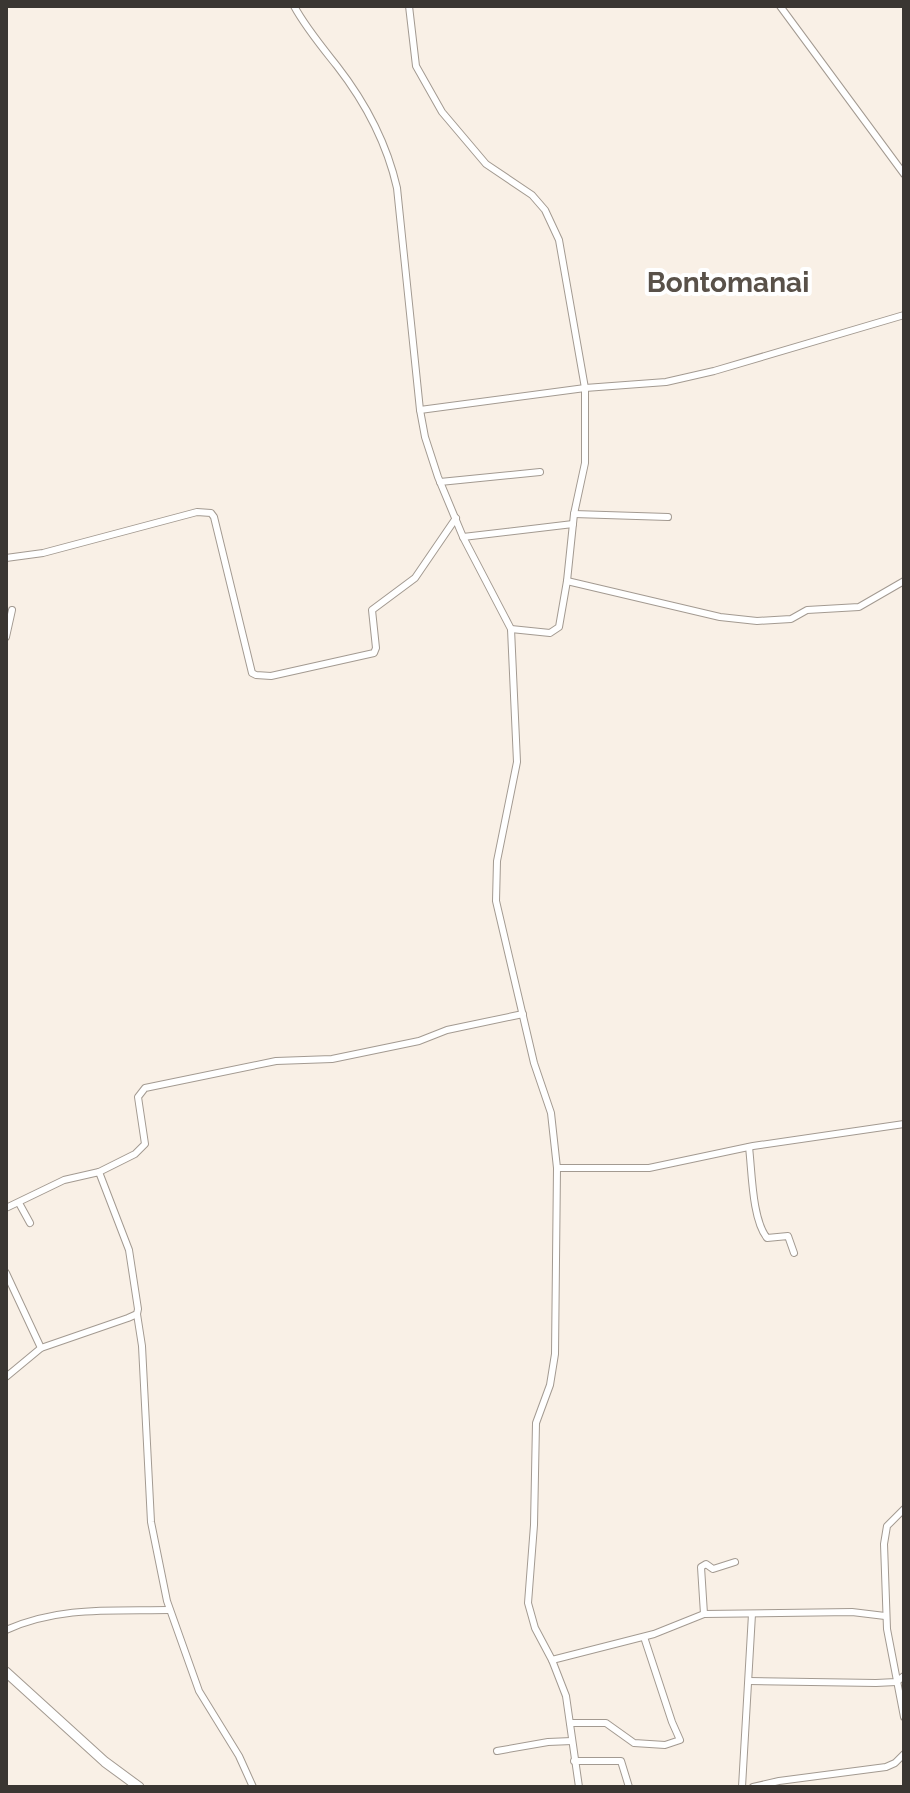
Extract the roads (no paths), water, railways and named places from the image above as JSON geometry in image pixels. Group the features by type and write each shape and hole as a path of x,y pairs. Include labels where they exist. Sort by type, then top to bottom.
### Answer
{"main road":[{"path":"6,1672 96,1754 139,1787"}],"street":[{"path":"294,6 346,80 381,137 390,159 400,212 425,437 463,537 511,629 517,762 497,861 496,891 499,916 534,1063 551,1113 557,1168 555,1354 550,1385 536,1423 534,1525 528,1603 535,1628 566,1696 579,1787"},
{"path":"409,6 416,66 442,112 486,164 532,195 545,210 558,235 585,388 585,463 574,514 567,581 557,631 511,629"},
{"path":"780,6 904,174"},
{"path":"420,410 585,388 655,383 714,371 904,315"},
{"path":"440,482 540,472"},
{"path":"6,558 43,553 197,512 211,513 252,673 271,676 374,653 372,610 415,578 456,518"},
{"path":"574,514 668,517"},
{"path":"463,537 573,524"},
{"path":"567,581 720,617 757,621 791,619 807,610 859,607 904,581"},
{"path":"6,637 12,610"},
{"path":"6,1208 64,1180 99,1172 135,1154 145,1144 138,1097 145,1088 267,1062 332,1059 419,1041 447,1030 523,1014"},
{"path":"557,1168 649,1168 749,1147 904,1124"},
{"path":"749,1147 758,1217 764,1235 767,1238 788,1236 794,1253"},
{"path":"99,1172 129,1250 138,1303 151,1522 169,1610 199,1691 235,1749 253,1787"},
{"path":"19,1203 30,1223"},
{"path":"6,1273 41,1348"},
{"path":"6,1377 41,1348 137,1314"},
{"path":"904,1509 891,1519 884,1535 885,1616 904,1717"},
{"path":"704,1614 701,1567 706,1564 713,1569 735,1562"},
{"path":"6,1630 60,1613 105,1609 169,1610"},
{"path":"552,1660 644,1637 704,1614 852,1612 885,1616"},
{"path":"742,1787 752,1614"},
{"path":"570,1723 606,1723 634,1743 665,1745 680,1740 644,1637"},
{"path":"749,1681 896,1682 904,1676"},
{"path":"497,1751 572,1741"},
{"path":"753,1787 886,1767 904,1754"},
{"path":"574,1761 621,1761 629,1787"}],"district":[{"name":"Bontomanai","path":"728,282"}]}
